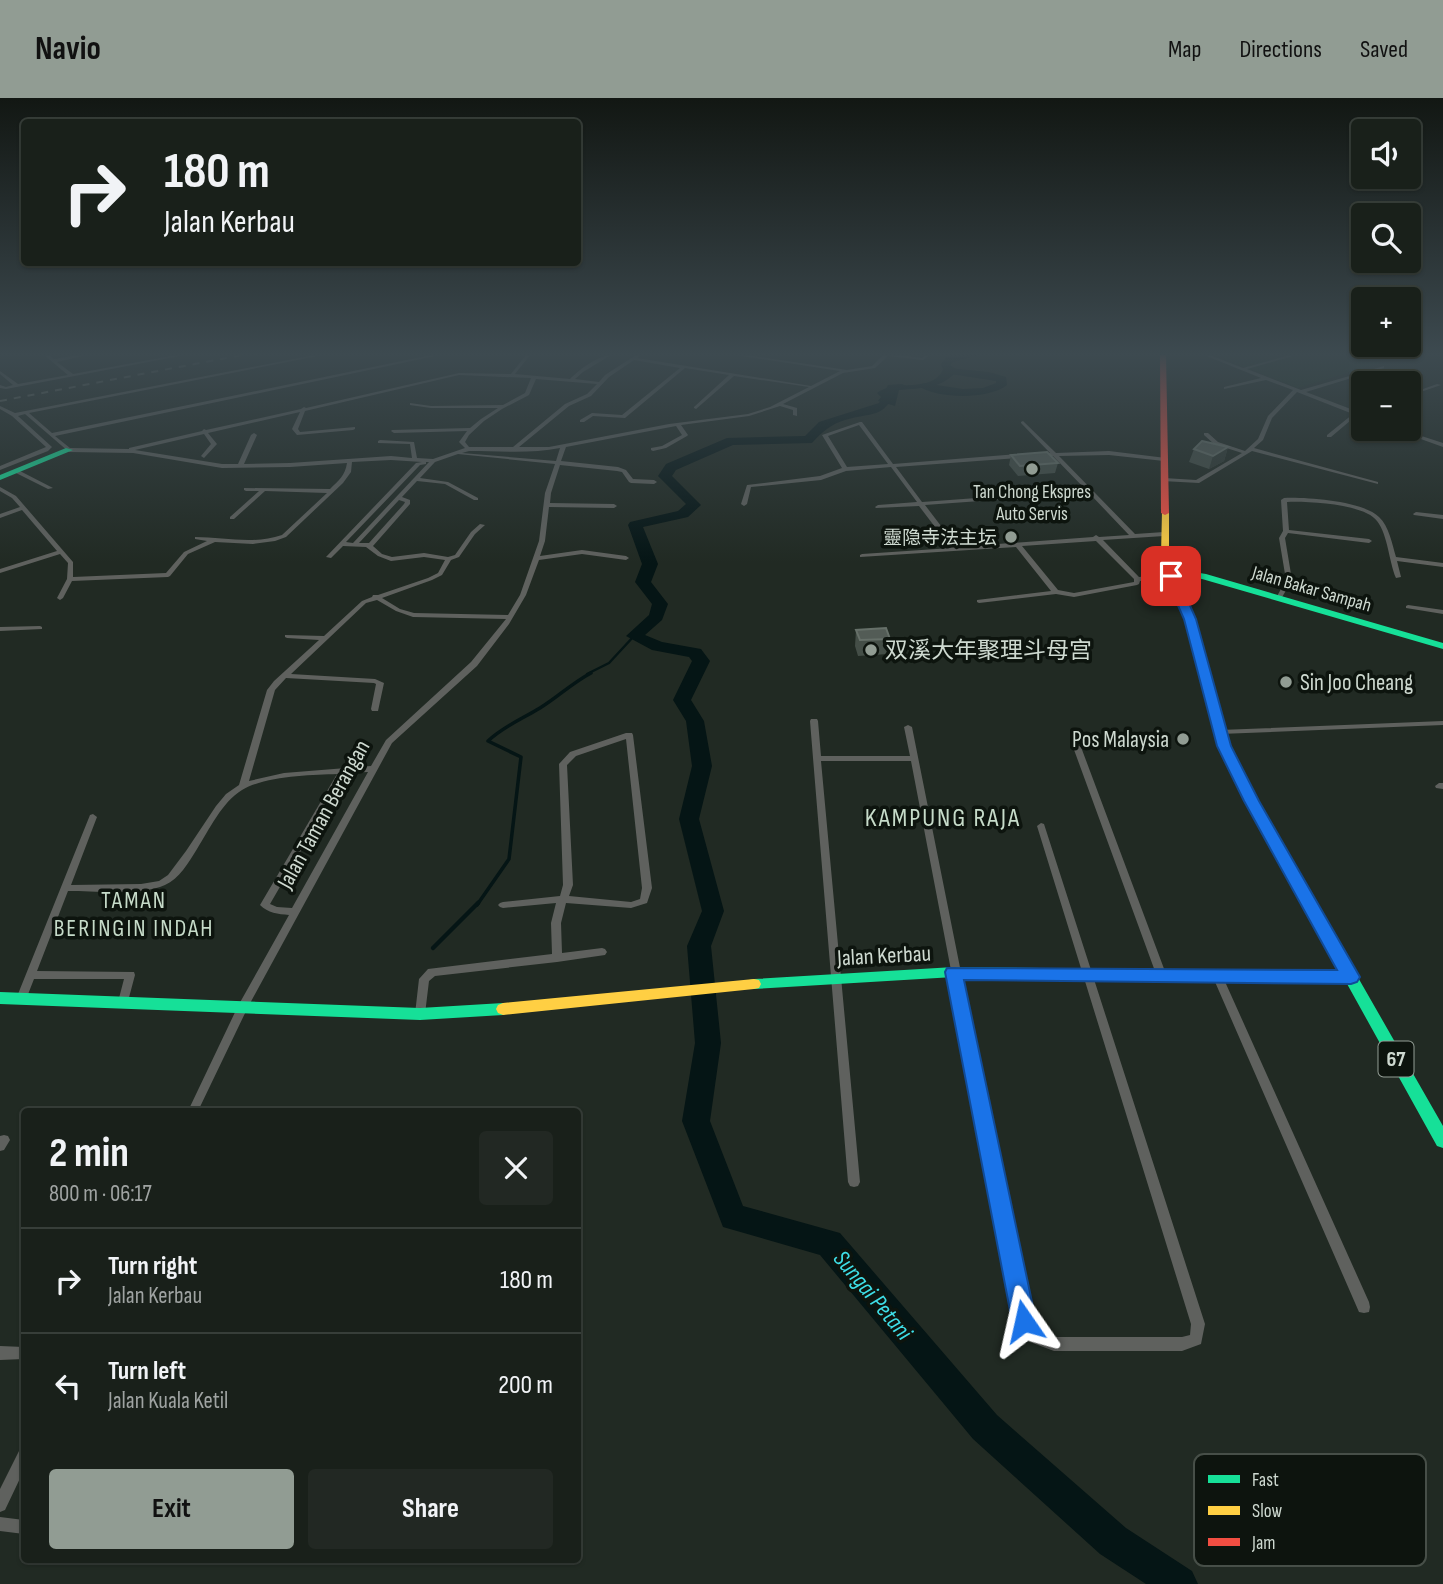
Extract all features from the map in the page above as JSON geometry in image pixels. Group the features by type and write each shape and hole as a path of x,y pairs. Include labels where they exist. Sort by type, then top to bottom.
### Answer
{"main road":[{"name":"67","path":"1164,424 1164,534 1170,574 1190,619 1220,732 1245,790 1443,1141"},
{"path":"0,478 69,450"},
{"name":"Jalan Bakar Sampah","path":"1170,574 1203,576 1443,646"},
{"name":"Jalan Kerbau","path":"0,998 420,1014 517,1008 743,985 954,972 1351,977"}],"street":[{"path":"0,468 48,449 23,424"},
{"path":"39,424 69,450 125,451 200,464 240,466 350,461 432,461"},
{"path":"51,435 103,424"},
{"path":"125,451 233,424"},
{"path":"297,424 295,429 299,433 353,428"},
{"path":"467,449 462,442 479,424"},
{"path":"513,450 544,424"},
{"path":"329,557 418,464 467,449 563,447 676,424"},
{"path":"653,449 664,447 685,435 678,424"},
{"path":"845,469 825,435 852,424"},
{"path":"863,424 955,549"},
{"path":"1025,424 1132,534"},
{"path":"1164,480 1196,482 1249,451 1261,438 1267,424"},
{"path":"1329,436 1346,424"},
{"path":"394,431 473,429"},
{"path":"204,431 214,444 204,456"},
{"path":"1206,434 1216,443 1376,483"},
{"path":"240,466 254,435"},
{"path":"1421,438 1443,445"},
{"path":"1434,442 1443,438"},
{"path":"380,442 412,443 415,460"},
{"name":"Jalan Taman Berangan","path":"193,1108 243,1006 372,769 397,732 460,678 487,649 523,596 537,558 546,505 563,447"},
{"path":"453,453 618,469 624,471 631,481 654,482"},
{"path":"744,504 749,486 821,478 845,469 1055,454 1109,453 1164,459"},
{"path":"197,538 213,541 279,539 345,477 350,461"},
{"path":"354,545 432,461"},
{"path":"16,471 50,488"},
{"path":"416,479 446,483 476,499"},
{"path":"0,489 14,497 71,563 71,579 60,598"},
{"path":"246,489 331,491"},
{"path":"232,518 263,490"},
{"path":"878,507 1091,491"},
{"path":"369,546 407,504 408,501 398,498"},
{"path":"1279,598 1289,580 1282,538 1286,531 1284,500 1362,510 1380,521 1398,577"},
{"path":"546,505 614,506"},
{"path":"0,516 23,508"},
{"path":"1416,514 1443,517"},
{"path":"341,544 369,546 380,555 391,559 424,555 449,559 457,556 472,533 482,525"},
{"path":"1286,531 1369,541"},
{"path":"862,555 1132,534 1164,534"},
{"path":"1096,537 1137,579"},
{"path":"71,579 168,575 186,553 213,541"},
{"path":"1017,544 1056,592"},
{"path":"0,571 61,552"},
{"path":"537,558 582,552 626,558"},
{"path":"1392,558 1443,565"},
{"path":"243,786 271,691 364,602 430,579 440,573 449,559"},
{"path":"979,601 1056,592 1074,595 1133,584 1137,579 1170,574"},
{"path":"375,596 398,610 413,615 511,617"},
{"path":"1408,607 1443,612"},
{"path":"0,629 40,628"},
{"path":"287,636 326,638"},
{"path":"285,676 375,681 380,683 382,688 375,709"},
{"path":"814,721 854,1182"},
{"path":"1220,732 1443,723"},
{"path":"908,727 1024,1321 1035,1337 1054,1344 1182,1344 1196,1339 1198,1324 1041,826"},
{"path":"503,905 564,899 631,905 638,904 646,896 629,735 573,754 566,758 563,764 568,885 564,899 557,919 557,958"},
{"path":"1077,747 1161,974"},
{"path":"817,758 913,759"},
{"path":"65,888 153,885 171,879 228,797 243,786 269,779 372,769"},
{"path":"294,912 276,910 265,905 343,771"},
{"path":"21,999 93,817"},
{"path":"420,1014 424,979 432,972 602,952"},
{"path":"30,975 130,975 123,1002"},
{"path":"1217,975 1364,1307"},
{"path":"0,1353 21,1353"},
{"path":"0,1505 21,1462"},
{"path":"0,1524 21,1527"}],"building":[{"path":"1202,441 1228,447 1213,456 1194,449"},
{"path":"1047,452 1058,463 1020,466 1011,455"},
{"path":"886,628 890,639 860,640 856,630"}],"waterway":[{"name":"Sungai Petani","path":"825,424 808,440 731,441 671,467 665,476 694,505 683,514 635,525 650,564 643,582 660,604 656,617 634,636 658,646 695,653 701,661 682,700 695,721 702,766 689,819 713,911 699,946 708,1043 696,1121 733,1217 829,1243 985,1427 1113,1541 1179,1584"},
{"path":"587,674 609,663 634,636"},
{"path":"477,905 509,859 521,757 488,741 591,673"},
{"path":"433,948 478,903"}],"traffic: fast":[{"path":"0,478 69,450"},
{"path":"1169,571 1203,576 1443,646"},
{"path":"1218,724 1221,737 1251,801 1443,1141"},
{"path":"754,984 954,972 1351,977"},
{"path":"0,998 420,1014 503,1009"}],"traffic: slow":[{"path":"1165,513 1165,555 1195,634 1218,724"},
{"path":"503,1009 754,984"}],"traffic: jam":[{"path":"1164,424 1165,513"}],"place":[{"name":"Tan Chong Ekspres Auto Servis","path":"1032,469"},
{"name":"靈隐寺法主坛","path":"1011,537"},
{"name":"双溪大年聚理斗母宫","path":"871,650"},
{"name":"Sin Joo Cheang","path":"1286,682"},
{"name":"Pos Malaysia","path":"1183,739"}],"district":[{"name":"KAMPUNG RAJA","path":"943,817"},
{"name":"TAMAN BERINGIN INDAH","path":"134,914"}],"route":[{"path":"1024,1321 954,972 1351,977 1251,801 1224,746 1190,619 1171,576"}]}
